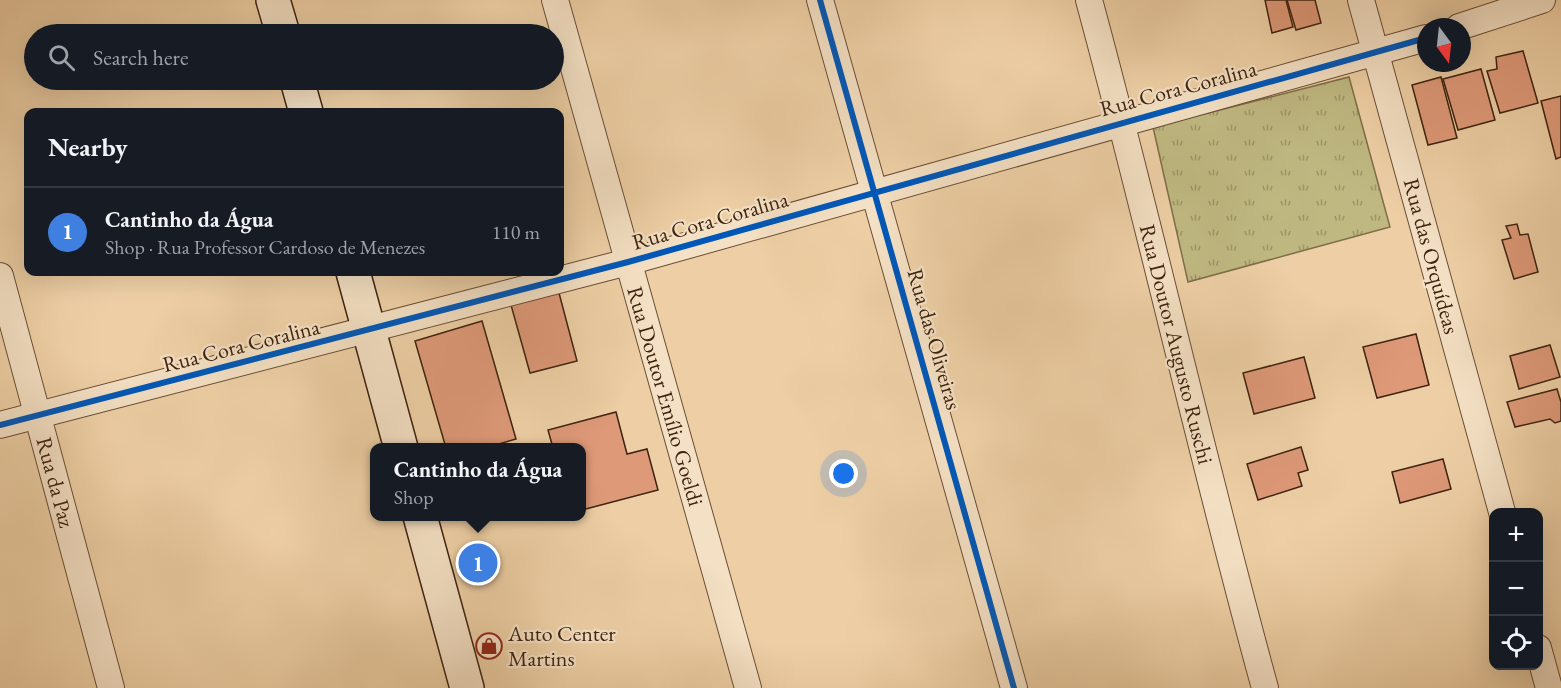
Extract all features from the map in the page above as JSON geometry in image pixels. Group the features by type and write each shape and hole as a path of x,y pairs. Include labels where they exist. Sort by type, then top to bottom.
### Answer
{"street":[{"path":"273,0 281,24"},
{"name":"Rua Doutor Emílio Goeldi","path":"555,0 562,24"},
{"name":"Rua das Oliveiras","path":"820,0 1014,688"},
{"name":"Rua Doutor Augusto Ruschi","path":"1089,0 1122,122 1227,549 1265,688"},
{"name":"Rua das Orquídeas","path":"1361,0 1501,508"},
{"path":"1471,23 1542,0"},
{"name":"Rua Doutor Emílio Goeldi","path":"564,32 748,688"},
{"name":"Rua Cora Coralina","path":"0,425 628,262 1417,41"},
{"path":"300,90 305,108"},
{"name":"Rua da Paz","path":"0,276 111,688"},
{"path":"354,276 400,443"},
{"path":"421,521 467,688"},
{"path":"1543,663 1550,688"}],"green space":[{"path":"1349,77 1390,227 1188,282 1153,127"}],"building":[{"path":"1265,0 1286,0 1293,27 1272,33"},
{"path":"1287,0 1315,0 1321,23 1296,30"},
{"path":"1523,51 1538,103 1500,113 1487,71 1497,69 1496,57"},
{"path":"1481,69 1495,120 1458,130 1443,79"},
{"path":"1441,77 1457,138 1428,145 1412,85"},
{"path":"1561,96 1561,157 1556,159 1541,101"},
{"path":"1517,224 1520,235 1528,234 1538,272 1514,279 1502,240 1511,238 1506,226"},
{"path":"559,293 577,361 530,373 511,305"},
{"path":"482,321 516,439 502,443 445,443 415,341"},
{"path":"1416,334 1429,385 1377,398 1363,347"},
{"path":"1550,345 1560,377 1519,389 1510,356"},
{"path":"1304,357 1315,398 1254,414 1243,373"},
{"path":"1557,389 1561,402 1561,421 1555,423 1550,419 1515,427 1507,402"},
{"path":"616,412 627,454 647,449 658,490 586,509 586,443 552,443 548,430"},
{"path":"1301,447 1308,470 1298,473 1302,486 1258,500 1247,464"},
{"path":"1443,459 1451,489 1400,503 1392,472"}],"cycle path":[{"path":"820,0 1014,688"},
{"path":"0,425 628,262 1417,41"}],"place":[{"name":"Cantinho da Água","path":"478,563"},
{"name":"Auto Center Martins","path":"489,646"}]}
